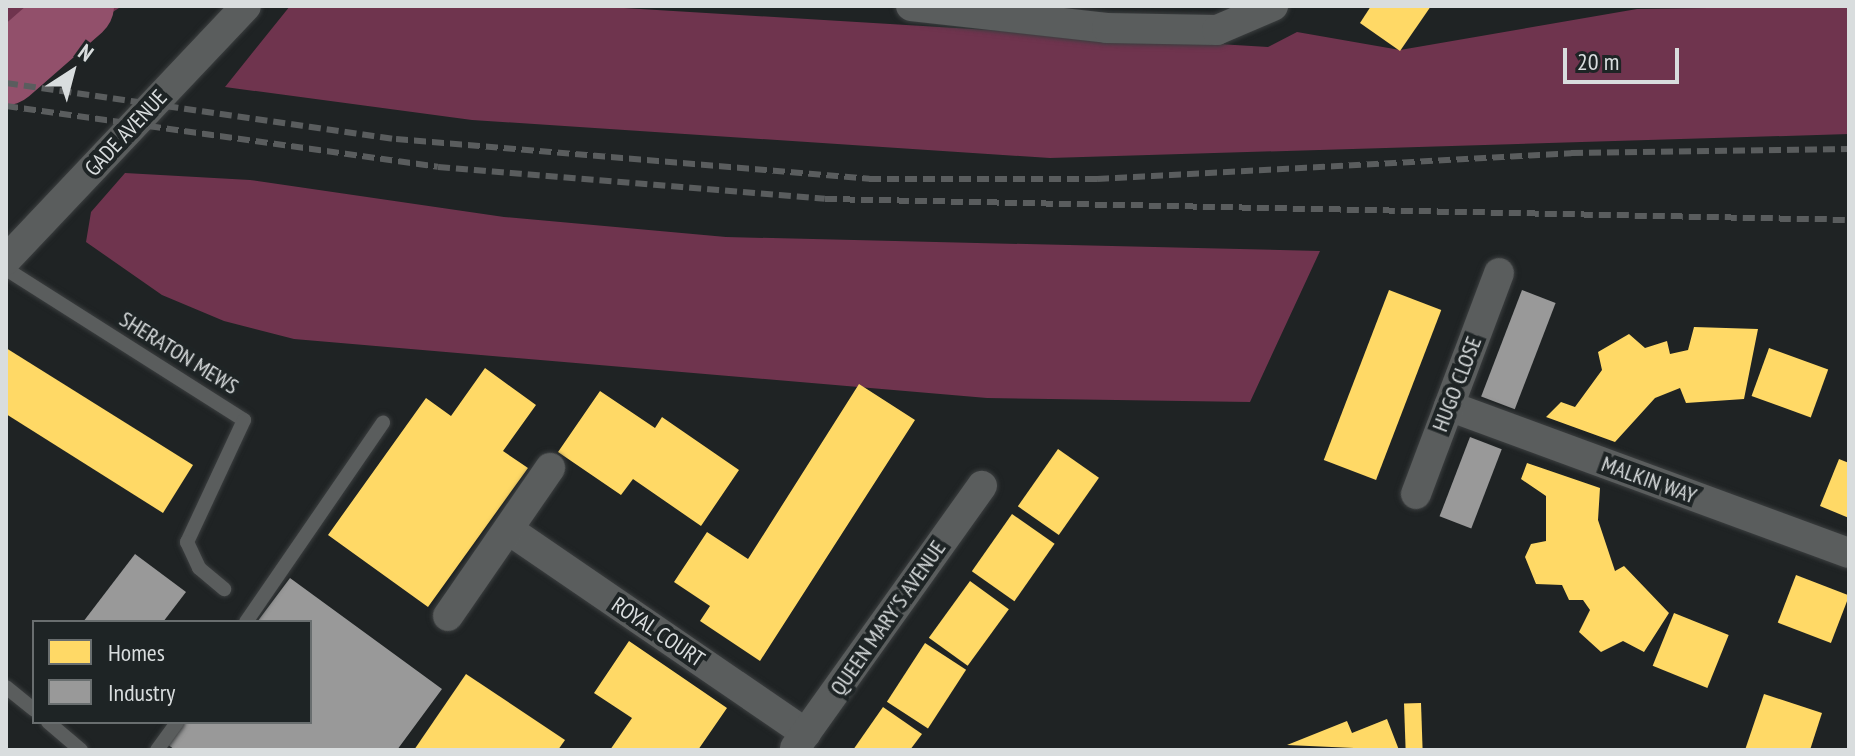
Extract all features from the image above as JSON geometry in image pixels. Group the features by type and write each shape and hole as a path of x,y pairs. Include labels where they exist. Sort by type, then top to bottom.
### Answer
{"street":[{"name":"GADE AVENUE","path":"6,260 246,6"},
{"path":"911,6 1107,28 1217,30 1273,6"},
{"name":"HUGO CLOSE","path":"1416,494 1499,273"},
{"name":"MALKIN WAY","path":"1449,406 1849,553"},
{"path":"448,616 550,468"},
{"name":"QUEEN MARY'S AVENUE","path":"800,742 982,486"},
{"name":"ROYAL COURT","path":"509,530 800,742"}],"lane":[{"name":"SHERATON MEWS","path":"6,269 244,420 187,542 199,568 224,589"},
{"path":"247,620 383,423"},
{"path":"6,687 32,708"},
{"path":"50,724 81,750"},
{"path":"157,750 176,724"}],"shaded area":[{"path":"6,6 122,6 93,25 56,17 6,62"},
{"path":"290,6 591,6 1268,47 1297,32 1400,50 1637,9 1849,6 1849,134 1050,158 472,120 225,87"},
{"path":"125,173 250,180 504,217 726,237 1320,251 1250,402 987,398 294,339 224,321 162,295 86,242 91,212"}],"building: Homes":[{"path":"1371,6 1431,6 1400,51 1360,23"},
{"path":"1389,290 1441,310 1376,480 1324,460"},
{"path":"1694,327 1758,329 1744,399 1686,403 1680,388 1655,398 1615,442 1546,417 1561,402 1575,407 1602,370 1598,352 1629,334 1645,348 1667,341 1670,354 1688,350"},
{"path":"6,348 193,465 163,513 6,414"},
{"path":"1769,348 1828,370 1811,417 1752,396"},
{"path":"485,368 536,405 503,451 528,468 428,607 328,535 426,398 451,416"},
{"path":"859,384 915,420 760,661 700,621 710,606 674,582 707,532 748,559"},
{"path":"600,391 655,428 662,417 739,470 701,526 633,479 621,495 558,452"},
{"path":"1058,449 1099,478 1059,535 1018,506"},
{"path":"1839,459 1849,463 1849,518 1820,506"},
{"path":"1527,463 1600,488 1598,520 1615,571 1624,566 1669,613 1644,652 1623,641 1601,652 1579,632 1590,610 1583,600 1569,600 1562,585 1536,584 1525,557 1531,544 1546,541 1546,496 1521,479"},
{"path":"1012,514 1055,544 1014,601 972,571"},
{"path":"1796,575 1849,595 1831,643 1778,623"},
{"path":"970,581 1009,609 968,666 929,638"},
{"path":"1674,613 1729,635 1707,688 1653,666"},
{"path":"629,641 727,708 698,750 610,750 632,718 594,693"},
{"path":"925,643 966,670 928,728 887,702"},
{"path":"466,674 565,740 558,750 414,750"},
{"path":"1764,694 1822,713 1810,750 1745,750"},
{"path":"1421,703 1423,750 1406,750 1404,704"},
{"path":"883,707 922,734 910,750 853,750"},
{"path":"1387,719 1399,750 1287,745 1347,721 1352,733"}],"building: Industry":[{"path":"1522,290 1556,303 1515,409 1481,396"},
{"path":"1470,437 1502,449 1471,529 1440,516"},
{"path":"135,554 186,592 165,620 85,620"},
{"path":"290,578 442,689 397,750 175,750 167,744 182,724 312,724 312,620 258,620"}],"waterway":[{"path":"6,70 79,6"}],"railway":[{"path":"6,83 396,139 869,179 1097,179 1571,153 1849,149"},
{"path":"6,106 438,167 825,199 1849,220"}]}
